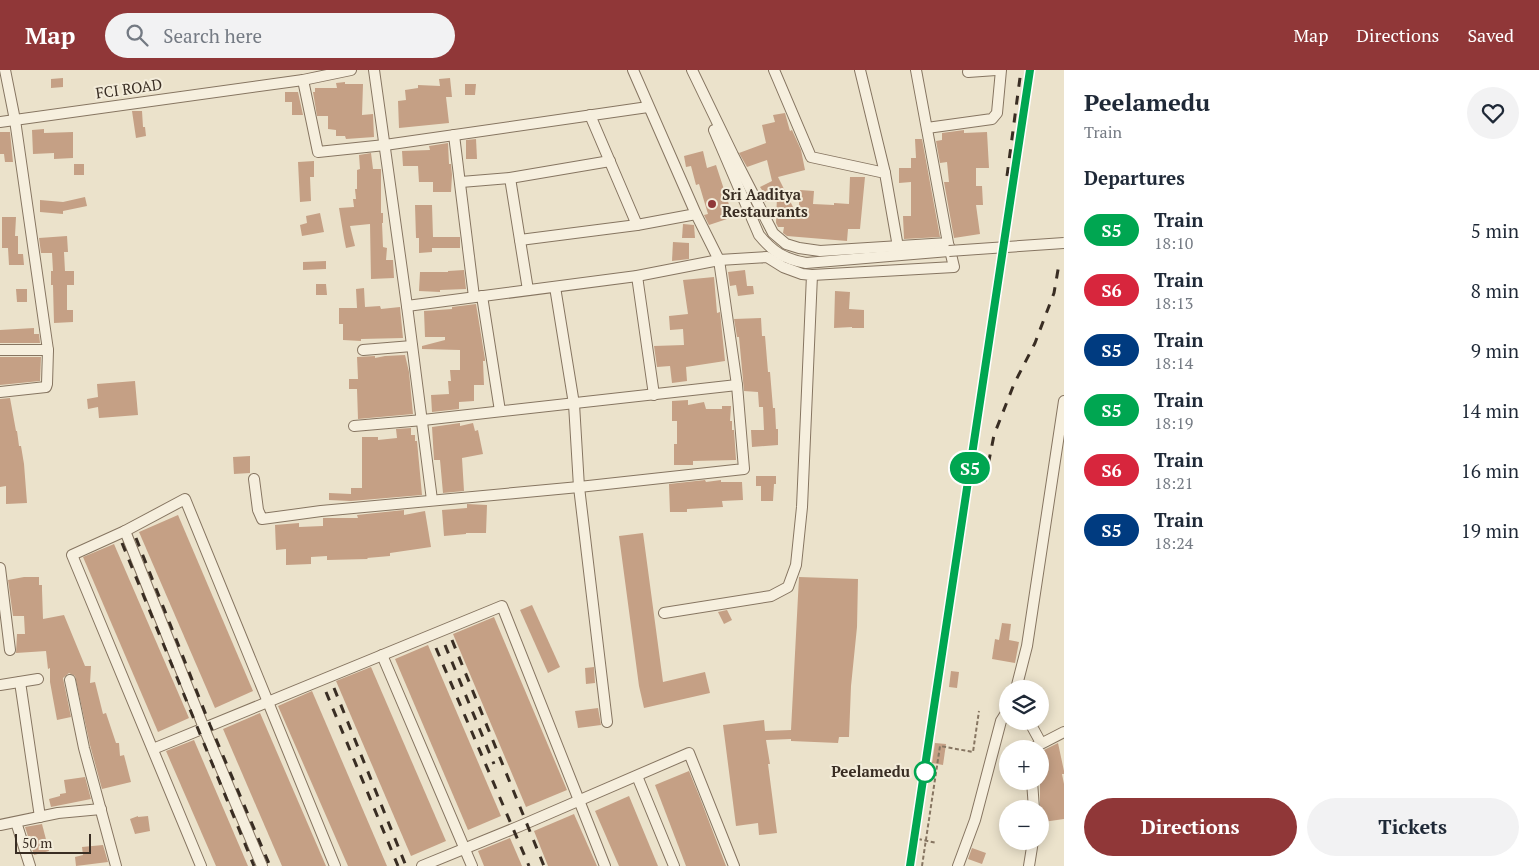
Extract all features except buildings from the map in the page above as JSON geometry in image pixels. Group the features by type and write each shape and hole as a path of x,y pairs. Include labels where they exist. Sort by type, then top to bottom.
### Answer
{"street":[{"path":"0,392 46,387 48,350 5,70"},
{"name":"FCI ROAD","path":"0,122 303,80 351,70"},
{"path":"374,70 423,420 432,500"},
{"path":"254,479 258,510 262,519 432,500 579,488 744,469 737,385 718,260 632,70"},
{"path":"687,70 759,234 770,249 790,260 806,262 1064,244"},
{"path":"692,70 773,233 786,244 799,248 820,250 948,243"},
{"path":"774,70 811,157 884,173"},
{"path":"860,70 884,173 898,247"},
{"path":"407,306 637,276 718,260 767,257 783,267 802,274 954,267 916,70"},
{"path":"968,72 996,70"},
{"path":"927,128 992,119 997,113 1002,70"},
{"path":"303,80 318,152 385,145 648,106"},
{"path":"590,115 637,225"},
{"path":"454,135 478,297 500,411"},
{"path":"461,182 510,178 610,161"},
{"path":"510,178 528,290"},
{"path":"520,240 637,225 696,214"},
{"path":"664,613 771,596 788,587 796,565 802,507 812,274"},
{"path":"637,276 654,395"},
{"path":"555,287 574,404 579,488 607,722"},
{"path":"363,350 412,346"},
{"path":"0,350 48,350"},
{"path":"354,426 574,404 737,385"},
{"path":"1018,680 1027,646 1064,401"},
{"path":"201,866 72,555 125,531 185,499 335,866"},
{"path":"125,531 262,866"},
{"path":"0,568 10,650"},
{"path":"153,748 502,606 605,866"},
{"path":"382,655 472,866"},
{"path":"0,685 38,679"},
{"path":"70,680 84,748 116,866"},
{"path":"20,682 40,817"},
{"path":"958,866 975,820 1000,730"},
{"path":"1047,740 1064,732"},
{"path":"422,866 689,753 734,866"},
{"path":"637,776 674,866"},
{"path":"0,825 58,813 101,809"},
{"path":"16,822 30,866"},
{"path":"1029,866 1032,850"}],"path":[{"path":"922,866 940,746 972,752 979,711"},
{"path":"918,839 937,843"}],"railway":[{"path":"1007,176 1021,70"},
{"path":"911,866 1030,70"},
{"path":"985,481 994,435 1014,384 1035,343 1054,293 1059,264"},
{"path":"136,538 210,725 270,866"},
{"path":"122,543 254,866"},
{"path":"452,640 544,866"},
{"path":"445,645 494,764"},
{"path":"436,648 529,866"},
{"path":"334,688 406,866"},
{"path":"326,692 398,866"}],"train":[{"name":"S5","path":"910,866 1030,70"}],"place":[{"name":"Sri Aaditya Restaurants","path":"712,204"},
{"name":"Peelamedu","path":"925,772"}]}
